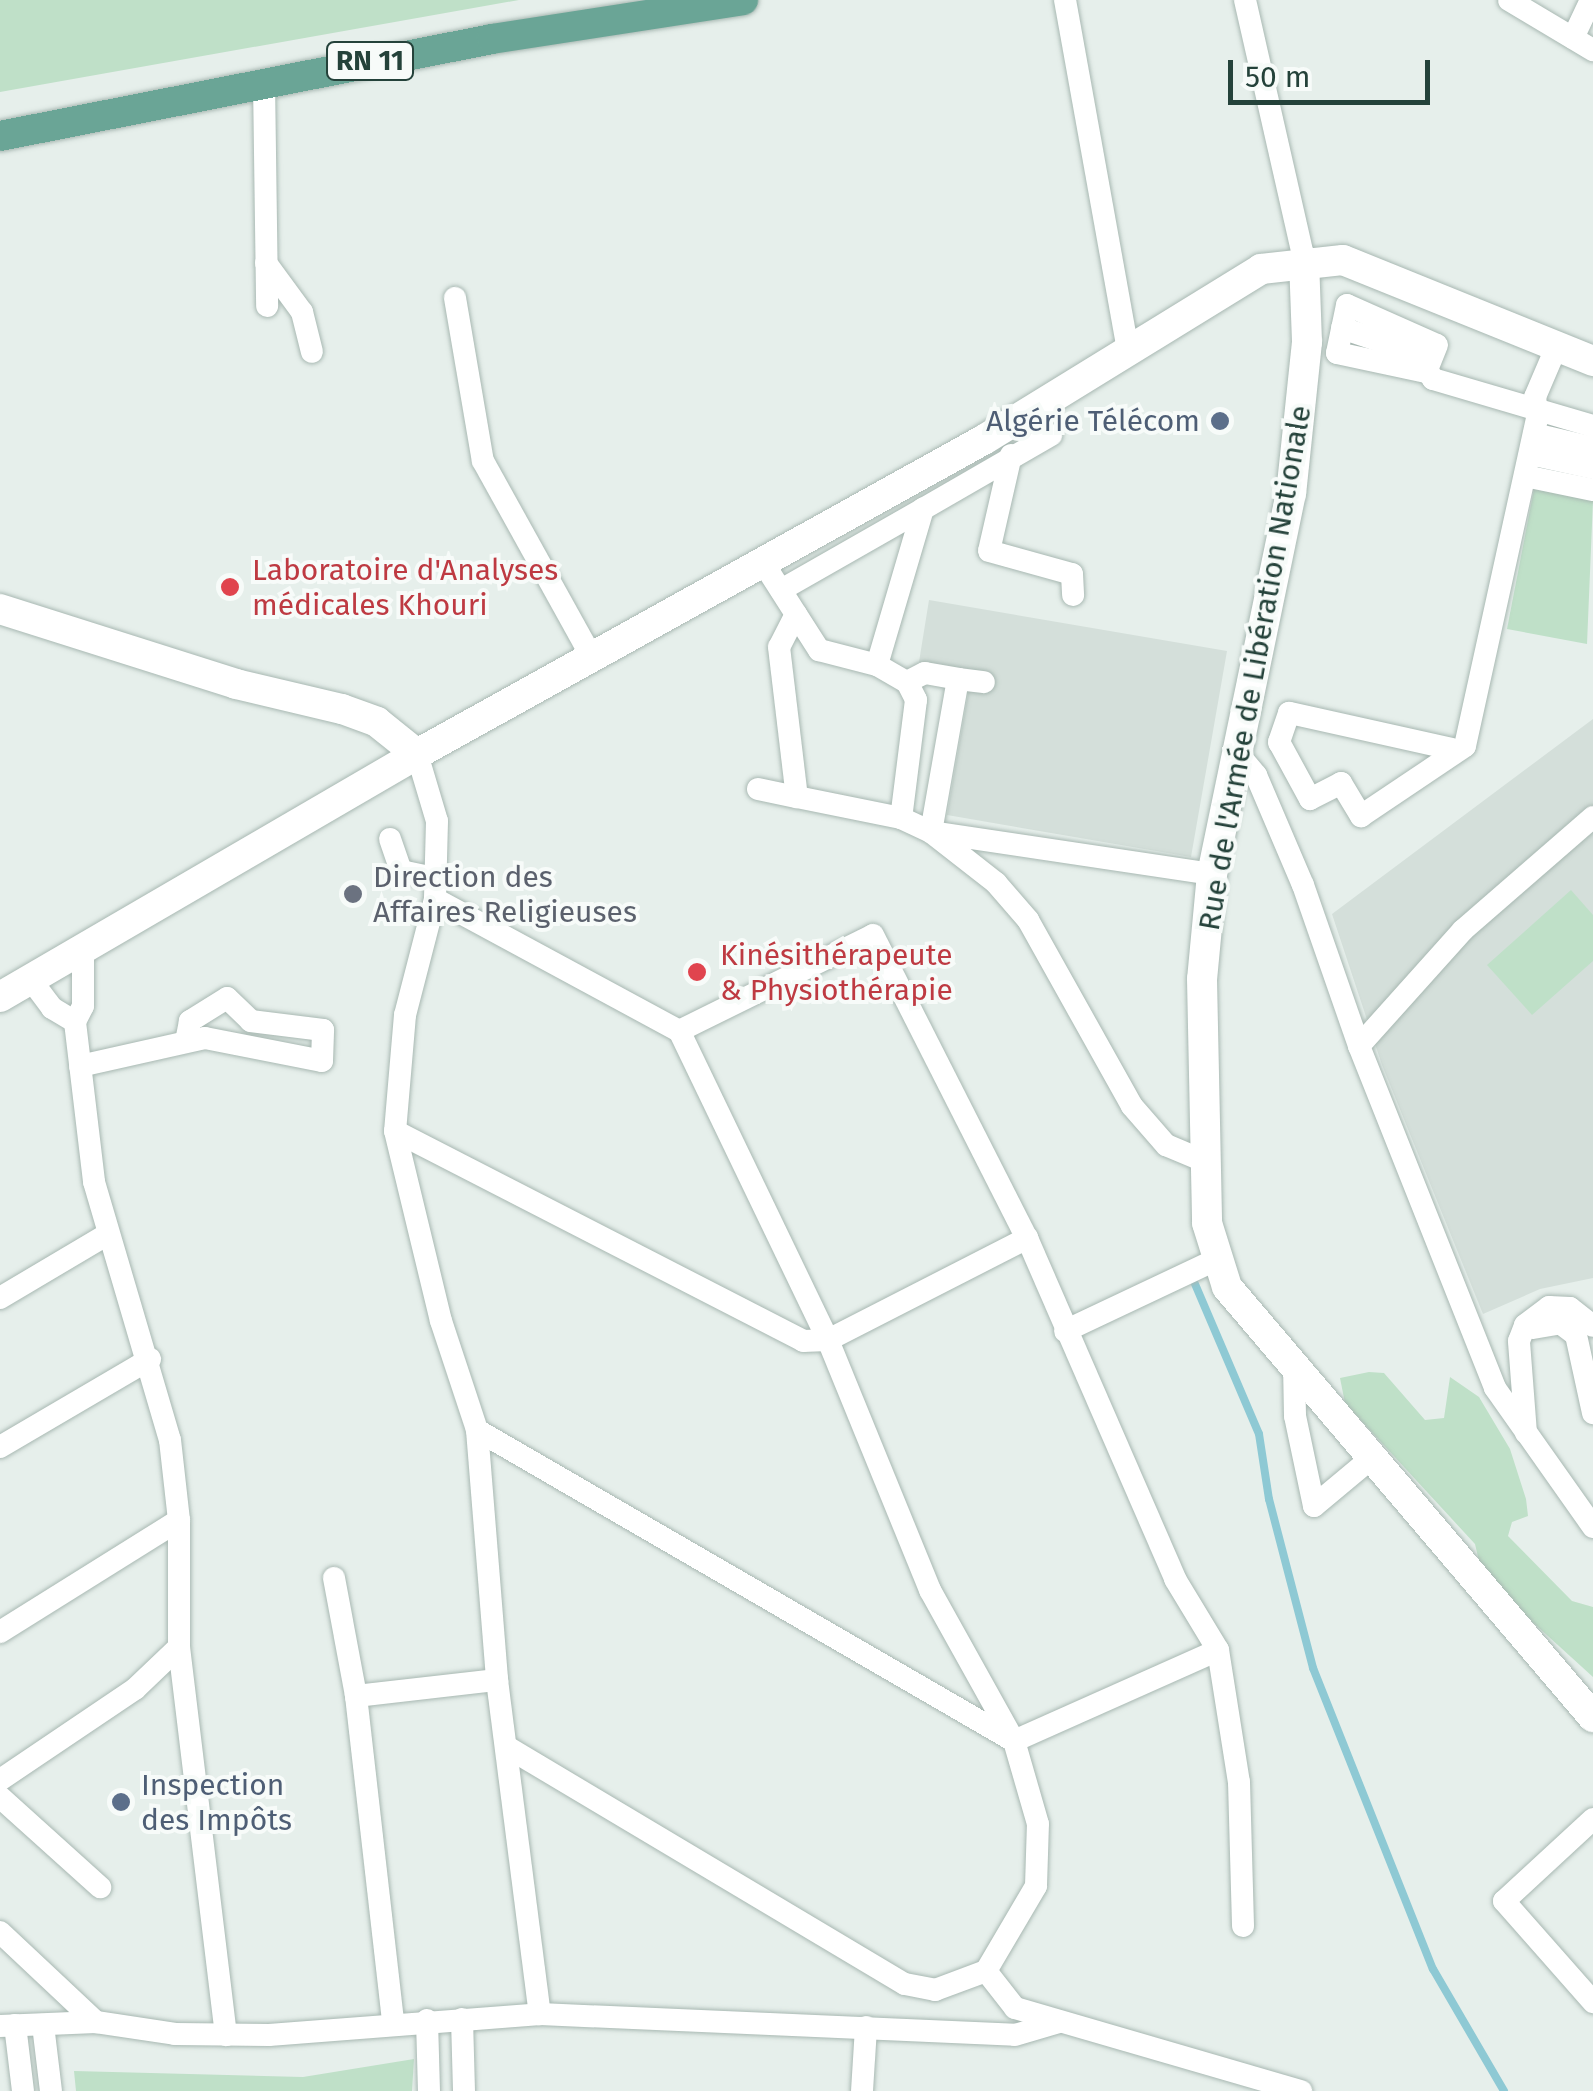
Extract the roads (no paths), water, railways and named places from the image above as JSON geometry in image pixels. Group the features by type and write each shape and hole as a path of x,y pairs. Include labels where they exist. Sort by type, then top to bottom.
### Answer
{"main road":[{"name":"RN 11","path":"0,136 264,81 742,0"},
{"path":"0,997 83,952 416,754 985,439 1244,278 1304,260 1344,260 1593,362"},
{"name":"Rue de l'Armée de Libération Nationale","path":"1304,260 1307,342 1298,450 1212,874 1202,979 1202,1160 1212,1262 1227,1287 1593,1717"},
{"path":"0,609 236,684 342,709 376,722 416,754"}],"street":[{"path":"1065,0 1128,350"},
{"path":"1245,0 1304,260"},
{"path":"1509,0 1583,44 1591,0"},
{"path":"264,81 267,306"},
{"path":"266,263 302,312 312,352"},
{"path":"455,298 483,461 592,656"},
{"path":"1342,328 1416,354 1426,372 1593,490"},
{"path":"1452,750 1289,713 1279,742 1310,799 1341,783 1361,816 1452,750 1465,746 1531,444 1534,397 1556,348"},
{"path":"1531,444 1593,426"},
{"path":"780,590 1051,435"},
{"path":"1531,444 1593,448"},
{"path":"1531,444 1593,468"},
{"path":"1010,455 990,551 1072,574 1073,595"},
{"path":"878,665 922,509"},
{"path":"762,561 819,650 878,665 907,682 916,700 901,818"},
{"path":"796,614 779,646 796,797"},
{"path":"907,682 924,673 984,682"},
{"path":"931,832 958,679"},
{"path":"1235,750 1256,775 1303,885 1358,1046 1495,1388 1593,1528"},
{"path":"416,754 437,821 435,889 405,1015 396,1131 441,1321 477,1430 497,1680 540,2014"},
{"path":"758,789 901,818 931,832 996,882 1028,920 1132,1106 1166,1145 1202,1160"},
{"path":"1358,1046 1462,930 1593,817"},
{"path":"931,832 1212,874"},
{"path":"390,839 401,871 679,1031 828,1340 930,1590 1014,1741 1038,1824 1036,1886 986,1971 935,1990 904,1984 507,1748"},
{"path":"679,1031 874,936 1027,1238 1175,1580 1218,1650 1240,1782 1243,1926"},
{"path":"83,952 83,1006 75,1022 108,1234 150,1359 170,1440 179,1520 178,1647 226,2035"},
{"path":"31,980 52,1008 75,1022"},
{"path":"80,1066 205,1038 322,1061 324,1030 251,1021 227,998 190,1021 186,1041"},
{"path":"396,1131 803,1341 828,1340 1027,1238"},
{"path":"0,1298 108,1234"},
{"path":"1065,1331 1212,1262"},
{"path":"1526,1436 1520,1352 1525,1325 1550,1307 1570,1308 1593,1326"},
{"path":"1520,1352 1538,1324 1569,1327 1584,1356 1593,1413"},
{"path":"0,1447 150,1359"},
{"path":"1294,1364 1295,1416 1314,1506 1374,1456"},
{"path":"477,1430 1014,1741"},
{"path":"0,1632 179,1520"},
{"path":"334,1578 356,1696 393,2022"},
{"path":"0,1780 136,1689 178,1647"},
{"path":"1014,1741 1218,1650"},
{"path":"356,1696 497,1680"},
{"path":"0,1797 100,1886"},
{"path":"1593,1820 1504,1902 1593,2002"},
{"path":"0,1932 96,2022"},
{"path":"986,1971 1015,2008 1301,2091"},
{"path":"23,2091 8,2025 96,2022 226,2035 540,2014 1015,2035 1059,2022"},
{"path":"462,2018 464,2091"},
{"path":"427,2020 429,2091"},
{"path":"43,2025 51,2091"},
{"path":"862,2091 866,2026"},
{"path":"1206,2065 1244,2091"}],"waterway":[{"path":"1195,1284 1259,1434 1269,1499 1313,1668 1433,1969 1504,2091"}],"place":[{"name":"Algérie Télécom","path":"1220,421"},
{"name":"Laboratoire d'Analyses médicales Khouri","path":"230,587"},
{"name":"Direction des Affaires Religieuses","path":"353,894"},
{"name":"Kinésithérapeute & Physiothérapie","path":"697,972"},
{"name":"Inspection des Impôts","path":"121,1802"}]}
